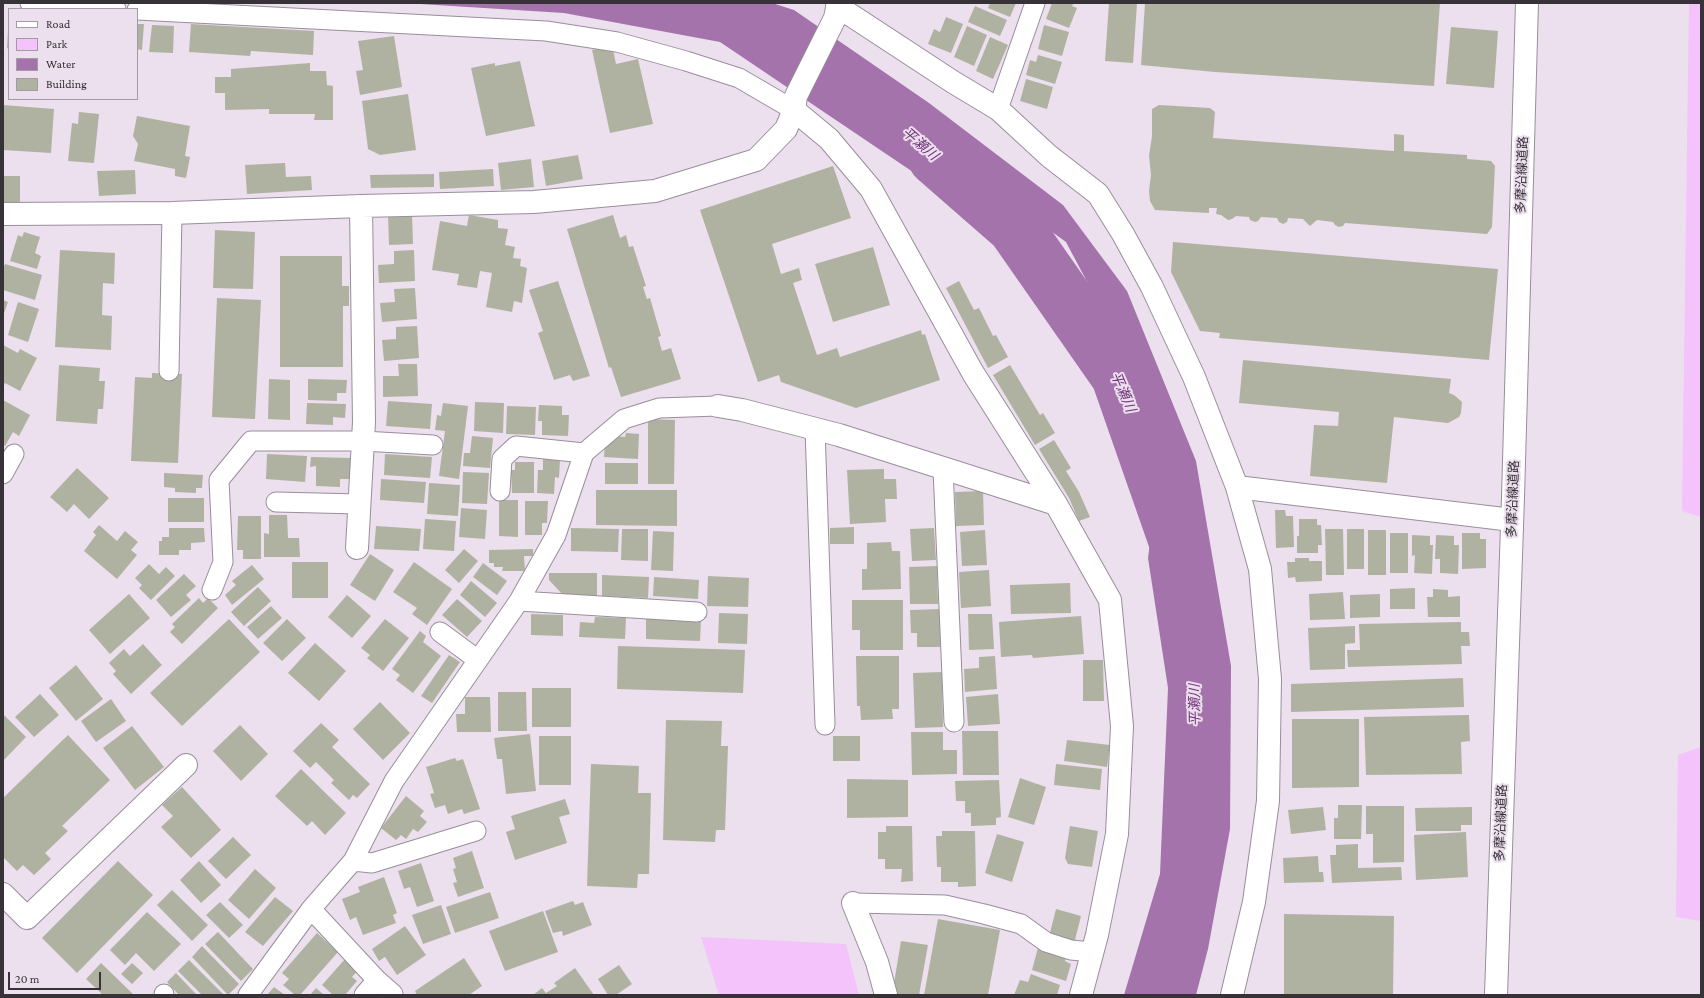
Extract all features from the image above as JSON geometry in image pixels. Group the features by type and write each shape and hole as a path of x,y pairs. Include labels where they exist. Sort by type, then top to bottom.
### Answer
{"street":[{"name":"多摩沿線道路","path":"1496,995 1527,3"},
{"path":"4,215 172,213 361,206 534,202 655,191 756,160 786,129 795,103 837,9 952,82 998,109 1050,156 1098,194 1123,234 1152,287 1194,377 1237,486 1260,569 1270,679 1268,801 1254,902 1232,995"},
{"path":"795,103 829,139 871,189 973,373 1056,504 1110,600 1122,726 1117,834 1097,935 1081,995"},
{"path":"357,548 364,422 361,206"},
{"path":"718,406 742,410 839,434 943,469 1056,504"},
{"path":"1237,486 1512,520"},
{"path":"3,894 27,918 186,765"},
{"path":"853,903 877,962 886,995"}],"lane":[{"path":"30,3 102,8"},
{"path":"998,109 1035,3"},
{"path":"138,10 546,32 617,42 686,61 739,78 795,103"},
{"path":"169,371 172,213"},
{"path":"248,995 311,909 353,861 394,781 519,601 556,535 584,453 624,419 659,408 718,406"},
{"path":"815,428 825,725"},
{"path":"212,590 223,562 219,480 251,441 363,441 433,445"},
{"path":"500,491 502,459 516,446 584,453"},
{"path":"3,474 14,454"},
{"path":"943,469 954,722"},
{"path":"276,502 359,504"},
{"path":"519,601 697,612"},
{"path":"440,632 478,660"},
{"path":"353,861 372,863 476,830"},
{"path":"853,903 945,905 1021,924 1046,942 1071,950 1092,952"},
{"path":"311,909 377,980 393,994"},
{"path":"364,995 377,980"}],"green space":[{"path":"1689,3 1701,3 1701,517 1682,511"},
{"path":"1701,747 1701,921 1676,917 1678,755"},
{"path":"701,937 846,944 859,995 719,995"}],"water":[{"path":"404,3 772,3 794,10 929,103 1063,205 1127,291 1196,461 1231,666 1230,829 1208,949 1196,995 1124,995 1160,874 1168,688 1148,558 1161,463 1110,325 1066,242 1026,213 959,203 720,42 564,13"}],"building":[{"path":"990,3 1016,3 1010,17 988,8"},
{"path":"1052,3 1074,3 1072,6 1077,8 1069,28 1046,19"},
{"path":"1109,3 1137,3 1133,63 1105,61"},
{"path":"1145,3 1440,3 1434,86 1215,72 1141,65"},
{"path":"975,6 1007,20 1000,36 968,22"},
{"path":"946,17 963,24 951,53 928,44 934,29 940,32"},
{"path":"138,24 144,24 142,50 138,49"},
{"path":"191,24 314,31 313,55 251,51 250,56 189,52"},
{"path":"152,25 174,26 173,53 149,52"},
{"path":"1044,25 1069,32 1062,56 1038,49"},
{"path":"967,26 987,35 974,66 954,57"},
{"path":"1451,27 1498,31 1494,88 1446,84"},
{"path":"394,36 402,87 360,95 356,71 363,70 358,41"},
{"path":"990,37 1008,45 993,79 976,71"},
{"path":"612,45 616,64 638,59 653,124 610,133 592,50"},
{"path":"1038,55 1062,62 1055,84 1026,75 1030,60 1036,62"},
{"path":"520,61 535,126 486,136 471,68 495,63 495,66"},
{"path":"310,63 310,71 326,71 327,85 333,86 333,120 314,120 315,114 269,114 269,109 225,110 225,93 215,93 215,77 231,77 231,69"},
{"path":"1026,79 1053,87 1047,109 1020,101"},
{"path":"408,94 416,150 380,155 368,149 362,101"},
{"path":"3,105 54,109 51,153 3,150"},
{"path":"1159,105 1210,108 1215,112 1213,138 1394,151 1394,134 1404,135 1404,151 1467,155 1467,159 1491,161 1495,166 1492,227 1487,234 1345,223 1343,226 1339,227 1333,222 1317,220 1310,226 1303,219 1288,218 1287,222 1283,224 1279,222 1277,218 1261,217 1255,222 1250,220 1249,217 1236,216 1228,220 1221,215 1216,214 1217,208 1209,208 1209,213 1155,210 1150,201 1149,191 1151,175 1149,156 1152,136 1152,109"},
{"path":"79,112 99,114 94,163 68,161 72,123 78,124"},
{"path":"137,116 190,126 185,156 190,157 186,178 175,176 175,169 134,161 138,144 133,136"},
{"path":"578,155 583,179 546,186 542,161"},
{"path":"531,159 534,187 501,190 498,163"},
{"path":"285,163 286,177 311,176 312,190 247,194 245,165"},
{"path":"833,166 851,218 772,244 781,274 799,268 802,280 793,283 817,355 837,348 840,357 921,330 922,335 925,334 940,380 856,408 781,382 779,375 758,382 700,210"},
{"path":"493,169 494,186 440,189 439,172"},
{"path":"135,170 136,194 99,196 97,171"},
{"path":"434,174 434,187 371,188 370,175"},
{"path":"3,176 20,176 20,204 3,204"},
{"path":"412,214 413,244 389,245 388,215"},
{"path":"469,215 498,220 498,228 508,229 505,245 515,247 513,258 521,259 520,266 527,268 522,303 514,301 512,312 486,307 492,273 480,271 477,288 457,285 459,274 432,270 440,221 467,226"},
{"path":"613,215 620,238 626,235 629,247 633,246 646,286 643,287 647,299 650,298 661,336 658,337 662,351 671,348 681,379 621,397 611,367 609,368 567,229"},
{"path":"215,230 255,232 253,289 213,288"},
{"path":"24,232 40,237 35,253 41,256 37,269 10,261 18,235 22,237"},
{"path":"1173,242 1498,269 1489,360 1219,338 1220,333 1200,331 1171,272"},
{"path":"873,247 890,305 833,322 815,264"},
{"path":"60,250 115,253 114,284 103,283 102,315 112,316 111,350 55,347"},
{"path":"414,250 415,281 379,283 378,265 394,264 394,251"},
{"path":"280,256 342,256 342,286 349,286 349,306 343,306 343,367 280,367"},
{"path":"5,264 42,275 35,300 3,290 3,269"},
{"path":"558,281 590,376 573,381 570,375 554,380 538,333 543,331 529,290"},
{"path":"959,281 974,310 979,308 993,336 996,335 1008,357 988,368 946,288"},
{"path":"415,288 417,319 382,322 380,303 395,302 394,289"},
{"path":"217,298 261,300 255,419 212,417"},
{"path":"3,300 8,302 3,316"},
{"path":"18,302 39,309 28,342 8,335"},
{"path":"417,326 419,358 384,361 382,340 396,339 396,327"},
{"path":"3,345 18,353 20,349 37,358 20,391 5,383 3,386"},
{"path":"1243,360 1451,379 1449,393 1454,395 1462,402 1461,413 1459,417 1448,423 1394,417 1387,483 1310,476 1314,425 1338,426 1339,412 1239,403"},
{"path":"398,364 417,364 418,396 383,397 383,376 399,376"},
{"path":"59,365 100,368 99,381 105,381 103,409 98,409 97,424 56,421"},
{"path":"1010,365 1040,415 1043,413 1055,433 1035,445 993,375"},
{"path":"152,373 182,374 178,463 131,461 135,377 152,378"},
{"path":"269,379 290,380 290,420 268,419"},
{"path":"308,379 347,380 346,393 337,393 337,401 308,400"},
{"path":"3,400 30,415 19,436 13,432 5,446 3,444"},
{"path":"388,401 432,404 430,429 386,426"},
{"path":"475,402 504,403 503,433 474,431"},
{"path":"307,403 346,404 345,418 333,417 333,425 306,424"},
{"path":"443,403 468,406 459,479 439,476 445,431 435,430 437,415 441,416"},
{"path":"539,405 562,406 562,415 569,415 568,436 542,435 542,421 538,421"},
{"path":"507,406 536,407 535,435 506,434"},
{"path":"648,419 675,420 674,484 648,484"},
{"path":"626,433 639,434 638,459 604,457 605,442 614,436 625,437"},
{"path":"472,436 493,438 490,468 463,466 464,453 470,453"},
{"path":"1054,440 1071,468 1066,471 1079,492 1090,517 1079,521 1069,498 1039,449"},
{"path":"267,454 307,456 305,482 266,479"},
{"path":"385,454 432,457 430,478 384,475"},
{"path":"311,457 351,458 350,479 340,479 340,487 316,486 316,466 310,467"},
{"path":"543,459 560,460 559,478 555,477 554,494 537,493 538,470 543,470"},
{"path":"515,462 534,462 534,493 512,493 511,470 515,470"},
{"path":"605,463 638,463 638,484 605,484"},
{"path":"77,468 109,498 89,519 74,504 67,512 50,497"},
{"path":"884,469 884,479 896,479 897,499 885,499 886,522 850,524 847,470"},
{"path":"463,472 489,473 487,504 462,503"},
{"path":"164,473 203,475 202,488 196,488 196,493 175,492 175,488 164,487"},
{"path":"381,479 426,482 424,503 380,500"},
{"path":"429,483 460,485 458,516 427,514"},
{"path":"596,490 677,490 677,526 596,525"},
{"path":"983,491 984,525 956,526 955,492"},
{"path":"168,498 204,498 204,522 168,522"},
{"path":"499,500 518,500 518,537 499,536"},
{"path":"525,501 548,501 547,523 542,523 542,535 525,535"},
{"path":"461,508 487,510 485,539 459,537"},
{"path":"1275,510 1285,510 1286,516 1293,516 1294,547 1276,548"},
{"path":"269,515 287,515 288,538 299,538 300,557 264,557 264,533 269,534"},
{"path":"238,516 261,516 261,559 243,559 243,550 237,550"},
{"path":"425,519 456,521 454,551 423,549"},
{"path":"1299,519 1317,519 1317,525 1321,525 1322,545 1318,545 1318,553 1297,553"},
{"path":"99,525 117,541 125,531 138,542 131,550 137,555 117,579 84,551 96,535 93,532"},
{"path":"376,526 421,529 419,551 374,549"},
{"path":"854,527 854,544 830,544 830,528"},
{"path":"169,528 204,528 205,542 191,543 191,550 179,550 179,555 159,555 159,541 162,541 162,537 169,537"},
{"path":"571,528 619,529 618,552 571,551"},
{"path":"934,528 936,560 912,561 910,529"},
{"path":"622,529 648,529 648,561 621,560"},
{"path":"1325,529 1343,529 1344,575 1326,575"},
{"path":"1347,529 1364,529 1364,569 1347,569"},
{"path":"985,530 987,565 962,566 960,532"},
{"path":"1368,530 1386,530 1386,575 1368,575"},
{"path":"653,531 674,532 673,571 651,570"},
{"path":"1390,533 1408,533 1408,573 1390,573"},
{"path":"1462,533 1480,533 1480,539 1486,539 1486,568 1462,569"},
{"path":"1412,535 1430,536 1430,545 1433,545 1432,574 1414,573 1415,555 1412,556"},
{"path":"1436,535 1454,536 1454,545 1459,545 1458,574 1440,573 1440,559 1435,559"},
{"path":"891,542 892,551 900,551 901,589 862,590 862,569 867,569 867,543"},
{"path":"464,549 478,561 459,583 445,570"},
{"path":"533,549 533,556 524,556 525,571 502,571 503,567 494,567 494,563 489,563 489,550"},
{"path":"370,554 394,570 375,601 350,585"},
{"path":"1295,558 1309,558 1309,561 1322,561 1322,581 1296,582 1295,577 1288,578 1287,562 1295,562"},
{"path":"292,562 328,562 328,598 292,598"},
{"path":"414,562 452,589 427,625 412,614 417,608 393,592"},
{"path":"483,563 507,581 497,595 473,577"},
{"path":"149,564 159,574 166,567 175,576 151,600 139,588 142,585 135,578"},
{"path":"252,565 264,579 232,605 225,595 236,585 232,581"},
{"path":"937,566 938,604 910,604 909,567"},
{"path":"989,570 991,606 961,608 959,572"},
{"path":"549,573 597,573 597,596 563,595 549,580"},
{"path":"184,574 196,586 186,595 191,600 171,617 156,600"},
{"path":"602,575 649,577 648,598 602,596"},
{"path":"708,576 749,578 748,607 707,606"},
{"path":"654,577 699,580 698,599 653,596"},
{"path":"471,581 497,603 485,617 460,595"},
{"path":"1070,583 1071,613 1011,614 1010,585"},
{"path":"258,587 271,601 244,626 231,612"},
{"path":"1415,588 1415,609 1390,609 1390,589"},
{"path":"1433,589 1448,590 1448,597 1460,596 1460,617 1428,617 1427,597 1433,597"},
{"path":"1343,592 1345,619 1310,620 1309,594"},
{"path":"129,594 150,618 110,654 89,630"},
{"path":"1380,594 1380,617 1350,618 1350,595"},
{"path":"347,595 371,616 352,638 328,617"},
{"path":"199,598 203,603 208,598 218,608 182,644 170,632 175,627 172,624"},
{"path":"457,599 482,621 467,637 442,615"},
{"path":"852,600 903,600 903,650 860,650 860,630 852,630"},
{"path":"271,606 282,618 258,639 247,627"},
{"path":"940,609 940,647 917,647 917,633 911,633 910,610"},
{"path":"719,613 748,614 747,644 718,643"},
{"path":"531,614 563,615 563,636 531,635"},
{"path":"968,614 992,614 994,649 969,650"},
{"path":"1081,616 1084,654 1033,658 1032,655 1001,657 999,622"},
{"path":"595,617 626,618 625,639 579,637 580,622 594,623"},
{"path":"646,618 701,620 700,641 646,639"},
{"path":"229,619 260,652 182,726 150,693"},
{"path":"287,619 306,638 282,661 263,643"},
{"path":"385,619 409,638 383,671 367,658 370,655 361,648"},
{"path":"1461,622 1461,632 1469,632 1470,646 1461,646 1462,664 1348,667 1347,650 1360,650 1359,624"},
{"path":"1355,626 1355,643 1345,644 1345,669 1310,670 1308,628"},
{"path":"420,631 426,636 423,642 441,656 413,693 396,680 400,675 392,669"},
{"path":"315,643 346,671 319,701 288,673"},
{"path":"143,644 162,665 131,694 113,674 116,671 109,663 124,649 130,656"},
{"path":"618,646 745,650 743,693 617,689"},
{"path":"449,655 460,662 432,703 421,696"},
{"path":"856,656 899,656 899,709 892,709 893,719 861,720 860,706 857,706"},
{"path":"995,656 997,689 965,692 964,669 979,668 979,657"},
{"path":"1083,660 1103,660 1104,701 1083,701"},
{"path":"76,665 103,699 76,721 49,688"},
{"path":"942,672 943,727 915,728 913,673"},
{"path":"1463,678 1464,707 1291,712 1291,684"},
{"path":"532,688 571,688 571,727 532,727"},
{"path":"498,692 526,692 527,731 498,731"},
{"path":"40,694 59,715 34,737 15,717"},
{"path":"998,694 1000,724 968,726 966,697"},
{"path":"465,697 490,697 491,732 457,732 456,714 465,714"},
{"path":"111,699 126,721 96,742 81,721"},
{"path":"380,702 410,733 383,760 353,729"},
{"path":"3,714 26,737 3,761"},
{"path":"1469,715 1470,741 1461,742 1462,774 1366,775 1364,717"},
{"path":"1292,719 1359,719 1359,787 1292,788"},
{"path":"666,720 722,721 721,746 728,746 725,830 716,830 715,842 663,840"},
{"path":"321,723 339,740 332,747 370,784 357,798 353,795 349,800 331,783 334,780 316,762 310,768 293,751"},
{"path":"240,725 268,754 241,781 213,751"},
{"path":"132,726 164,767 135,790 103,748"},
{"path":"962,731 998,731 999,775 963,775"},
{"path":"911,732 943,732 943,750 957,750 957,774 912,775"},
{"path":"530,734 536,791 506,794 502,759 497,759 494,738"},
{"path":"68,735 110,780 62,826 68,831 45,853 51,859 34,875 23,865 17,871 3,857 3,798"},
{"path":"539,736 571,736 571,785 539,785"},
{"path":"833,736 860,736 860,761 833,761"},
{"path":"1067,740 1110,745 1107,767 1064,761"},
{"path":"455,758 457,761 463,759 480,809 464,814 462,809 448,814 445,805 435,808 430,794 434,793 426,767"},
{"path":"591,764 639,766 638,793 651,793 649,874 638,874 637,888 587,886"},
{"path":"1056,764 1102,769 1100,790 1054,785"},
{"path":"301,769 346,813 325,835 312,821 307,826 275,796"},
{"path":"1020,778 1046,787 1034,825 1008,817"},
{"path":"847,779 908,780 908,817 847,818"},
{"path":"999,780 1001,817 996,818 996,825 971,826 971,813 965,813 965,801 956,801 955,781"},
{"path":"182,787 221,830 191,858 161,827 173,816 162,805"},
{"path":"406,796 424,811 420,816 427,822 418,832 413,829 406,839 401,835 396,840 381,828"},
{"path":"565,799 570,814 559,817 567,843 515,860 506,832 515,829 511,816"},
{"path":"1338,805 1362,805 1361,839 1334,839 1334,818 1338,818"},
{"path":"1366,806 1404,806 1404,862 1373,863 1373,834 1366,834"},
{"path":"1323,807 1326,830 1291,834 1288,810"},
{"path":"1472,807 1472,825 1461,825 1461,831 1416,831 1415,808"},
{"path":"886,826 912,826 913,881 901,882 902,869 885,869 885,859 878,859 878,832 886,832"},
{"path":"1070,826 1098,831 1092,867 1068,864 1065,858"},
{"path":"942,831 975,831 976,886 958,887 958,882 941,882 941,867 937,867 936,836 942,836"},
{"path":"1466,832 1468,877 1416,880 1414,835"},
{"path":"997,834 1024,842 1012,882 985,873"},
{"path":"233,837 251,855 226,879 208,861"},
{"path":"1358,844 1358,868 1401,867 1402,880 1332,883 1330,855 1336,855 1336,845"},
{"path":"472,851 484,888 458,897 453,883 457,882 453,869 456,868 453,858"},
{"path":"1318,856 1319,872 1323,872 1324,882 1284,883 1283,858"},
{"path":"118,861 153,895 77,973 42,938"},
{"path":"199,861 221,885 201,903 180,880"},
{"path":"421,863 434,901 417,907 410,887 404,889 398,871"},
{"path":"255,869 276,888 249,919 228,900"},
{"path":"384,877 397,913 393,915 396,923 363,935 356,917 350,920 342,899 360,892 358,887"},
{"path":"172,890 208,925 192,941 157,905"},
{"path":"490,892 499,918 455,933 446,907"},
{"path":"275,897 293,911 263,946 245,932"},
{"path":"573,901 575,905 583,902 592,925 563,936 562,931 553,933 545,911"},
{"path":"220,902 243,925 229,938 206,915"},
{"path":"441,905 451,934 423,944 412,915"},
{"path":"1056,909 1081,916 1074,944 1049,937"},
{"path":"543,911 558,952 505,971 489,931"},
{"path":"147,912 181,944 154,971 136,953 125,965 110,950"},
{"path":"1284,914 1394,916 1393,995 1284,995"},
{"path":"938,919 1000,930 988,995 924,995"},
{"path":"405,926 426,955 397,975 385,957 379,961 372,949"},
{"path":"218,932 253,969 241,981 205,944"},
{"path":"317,933 338,952 300,995 295,995 283,985 289,979 282,973"},
{"path":"901,941 928,945 919,995 892,995"},
{"path":"1039,944 1067,953 1065,961 1071,964 1066,981 1032,970"},
{"path":"202,946 239,984 228,995 192,957"},
{"path":"464,958 482,986 469,995 417,995 415,991"},
{"path":"345,959 358,970 352,977 357,981 345,995 333,995 322,985"},
{"path":"189,960 224,995 202,995 178,971"},
{"path":"101,963 134,995 103,995 86,979"},
{"path":"132,963 143,973 132,984 121,974"},
{"path":"619,965 632,984 616,995 608,995 598,979"},
{"path":"575,968 594,995 533,995 542,988 546,993 557,986 554,983"},
{"path":"176,973 197,995 179,995 167,982"},
{"path":"1031,974 1060,985 1057,995 1014,995 1020,980 1028,982"},
{"path":"274,987 285,995 267,995"},
{"path":"316,988 324,995 310,995"}],"waterway":[{"name":"平瀬川","path":"936,158 1015,227 1119,376 1177,542 1179,562"}]}
